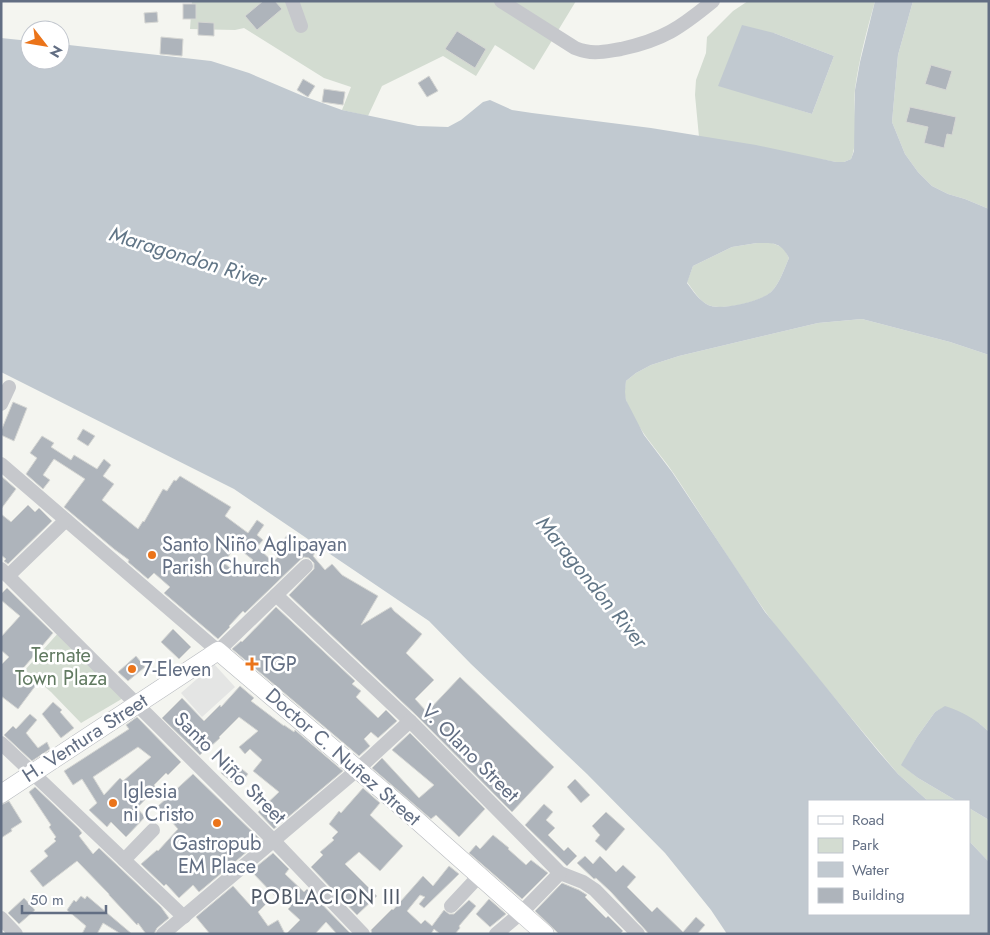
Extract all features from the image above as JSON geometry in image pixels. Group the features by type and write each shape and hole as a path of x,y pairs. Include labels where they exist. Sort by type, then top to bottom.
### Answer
{"main road":[{"name":"H. Ventura Street","path":"1,794 218,651"},
{"name":"Doctor C. Nuñez Street","path":"218,651 358,770 544,934"}],"street":[{"path":"292,1 301,26"},
{"path":"501,1 575,48 596,54 646,43 662,37 680,27 713,1"},
{"path":"1,404 9,387"},
{"name":"Doctor C. Nuñez Street","path":"2,465 218,651"},
{"path":"5,573 66,520"},
{"name":"H. Ventura Street","path":"218,651 306,566"},
{"name":"Santo Niño Street","path":"5,573 274,841 363,934"},
{"name":"V. Olano Street","path":"276,595 410,721 560,873 584,882 595,890 638,934"},
{"path":"163,934 358,770 410,721"},
{"path":"1,743 184,917"},
{"path":"124,860 153,830"},
{"path":"496,934 560,873"},
{"path":"451,906 479,876"},
{"path":"1,918 16,934"}],"shaded area":[{"path":"214,664 235,687 202,717 181,693"}],"green space":[{"path":"192,1 576,1 534,70 495,45 476,76 443,56 382,86 368,116 342,110 351,87 324,78 244,28 235,30 190,29"},
{"path":"748,1 875,1 855,89 855,143 851,159 844,162 836,162 699,137 695,95 696,80 706,53 707,37 733,11","holes":["774,33 834,56 812,114 777,103"]},
{"path":"913,1 989,1 989,209 932,186 918,172 905,154 892,122 898,55"},
{"path":"772,243 784,248 789,258 782,276 771,292 750,302 722,307 708,305 696,295 687,282 693,266 732,247"},
{"path":"862,319 950,342 989,355 989,732 980,724 945,707 935,712 917,737 902,765 918,778 955,800 927,800 898,774 783,636 674,474 641,430 625,398 626,381 651,365 679,356 818,323"},
{"name":"Ternate Town Plaza","path":"60,631 125,697 81,723 51,692 25,670"},
{"path":"970,809 989,820 989,862 970,842"}],"water":[{"name":"Maragondon River","path":"875,1 913,1 898,55 892,122 905,154 918,172 932,186 989,209 989,355 950,342 862,319 818,323 679,356 651,365 626,381 626,400 644,435 672,472 765,612 878,751 898,774 927,800 808,800 808,915 970,915 970,842 989,862 989,934 727,934 711,910 665,853 587,774 471,664 429,621 234,489 1,372 1,38 20,40 20,70 70,70 70,45 211,61 249,73 342,110 418,126 448,127 461,120 483,102 490,100 512,110 651,128 756,145 836,162 844,162 851,159 854,151 855,90","holes":["757,243 780,246 789,258 777,284 771,292 759,299 731,306 714,307 702,301 687,283 693,266 732,247"]},
{"path":"742,25 774,33 834,56 812,114 718,86"},
{"path":"945,706 969,716 989,732 989,820 970,809 970,800 955,800 918,778 901,765 917,737 935,712"}],"building":[{"path":"263,1 275,1 282,9 257,30 245,16"},
{"path":"183,4 196,4 196,19 183,19"},
{"path":"157,12 158,22 145,23 144,13"},
{"path":"198,22 214,23 214,36 198,35"},
{"path":"457,31 486,49 475,68 445,49"},
{"path":"161,37 183,39 182,56 160,54"},
{"path":"931,65 952,71 946,90 925,84"},
{"path":"429,76 438,91 427,97 418,83"},
{"path":"303,79 315,86 308,97 297,90"},
{"path":"324,89 345,92 343,105 322,102"},
{"path":"910,107 956,117 952,135 947,134 944,148 924,143 928,127 906,122"},
{"path":"13,402 27,408 14,441 1,435"},
{"path":"83,429 95,436 88,446 77,439"},
{"path":"42,436 54,443 51,447 71,460 74,455 97,469 104,459 111,465 103,476 114,484 102,500 138,529 163,489 167,491 174,480 176,481 180,476 231,507 225,516 248,533 257,520 264,525 257,535 263,540 257,547 273,562 286,548 280,544 289,533 316,551 313,556 325,570 332,564 342,575 378,596 361,625 391,607 422,634 406,653 434,680 415,699 427,712 460,677 554,767 512,812 416,715 289,595 314,569 314,563 309,558 304,557 300,560 245,613 243,611 218,639 164,593 170,587 154,573 148,579 128,562 129,560 64,507 85,479 54,459 43,475 50,480 43,489 26,474 37,458 30,453","holes":["236,545 253,560 239,575 224,563"]},
{"path":"1,476 16,489 1,509"},
{"path":"28,505 35,512 39,508 52,521 8,564 1,555 1,514 11,522"},
{"path":"7,588 53,633 20,672 36,685 18,709 1,696 1,665 9,657 1,650 1,637 20,616 1,600 1,594"},
{"path":"276,607 355,681 352,684 361,691 356,697 378,718 386,710 397,721 378,738 371,732 364,739 370,746 359,756 232,649 242,642"},
{"path":"173,629 191,647 179,659 161,642"},
{"name":"7-Eleven","path":"136,656 145,667 128,681 118,672"},
{"path":"240,686 254,698 251,701 284,726 294,732 295,730 343,771 274,829 258,812 279,792 253,771 262,760 250,749 245,754 239,747 258,731 239,717 220,738 200,755 162,718 182,698 204,721 220,705 221,707"},
{"path":"53,702 62,710 60,712 74,728 61,738 42,714"},
{"path":"30,714 37,720 26,733 38,748 47,742 50,749 32,761 4,735 13,726 16,729"},
{"path":"137,717 181,762 154,785 156,788 137,808 145,817 126,837 111,822 107,827 89,810 97,803 82,779 73,785 64,771 129,729 126,725","holes":["138,747 151,757 123,781 120,778 104,795 93,777"]},
{"path":"410,733 485,809 459,837 436,815 431,819 372,768 382,758 419,798 434,785 392,750"},
{"path":"231,760 248,774 238,787 221,773"},
{"path":"193,774 261,840 199,892 193,885 179,898 166,884 164,886 141,864 158,851 178,829 157,807"},
{"path":"575,779 590,795 581,803 567,787"},
{"path":"35,787 79,829 82,833 79,836 93,854 99,848 161,907 169,918 157,928 154,934 146,934 138,923 137,925 77,861 43,887 30,871 48,856 44,851 56,841 54,839 56,837 49,827 51,825 29,792"},
{"path":"363,788 380,803 370,815 403,846 380,871 359,852 345,864 377,896 357,915 311,867 323,855 320,852 334,840 332,838 338,832 329,824 339,811 341,813"},
{"path":"9,801 22,822 1,838 1,805"},
{"path":"544,804 553,812 546,820 555,828 548,835 564,851 568,847 577,856 567,866 525,825"},
{"path":"606,812 625,829 606,851 595,841 600,835 592,826"},
{"path":"493,835 526,865 531,860 548,873 522,899 469,853 476,845 480,849"},
{"path":"273,853 289,869 285,874 304,892 307,889 351,934 337,934 326,922 315,934 286,934 300,920 288,909 291,906 278,894 275,896 251,871"},
{"path":"585,856 593,864 600,856 616,872 623,865 636,877 627,887 652,912 657,907 683,932 696,917 705,925 697,934 649,934 611,892 577,863"},
{"path":"449,866 459,874 424,908 419,904 425,897 420,895 407,911 421,924 425,920 432,926 444,910 449,914 454,914 469,900 476,906 459,926 460,928 455,934 440,934 434,929 431,934 372,934 371,930 393,910 423,876 433,886"},
{"path":"562,883 587,895 585,897 606,918 608,916 623,931 620,934 559,934 535,911"},
{"path":"233,886 250,905 262,894 267,903 258,912 268,926 278,920 285,934 210,934 196,917"},
{"path":"81,896 85,899 87,896 132,934 121,934 103,923 97,934 82,934 86,926 67,910 74,900 76,902"},
{"path":"24,898 35,910 19,924 8,913"},
{"path":"489,899 506,914 490,927 476,914"}],"place":[{"name":"Santo Niño Aglipayan Parish Church","path":"152,555"},
{"name":"TGP","path":"252,664"},
{"name":"7-Eleven","path":"132,669"},
{"name":"Iglesia ni Cristo","path":"113,803"},
{"name":"Gastropub EM Place","path":"217,823"}],"district":[{"name":"POBLACION III","path":"326,897"}]}
